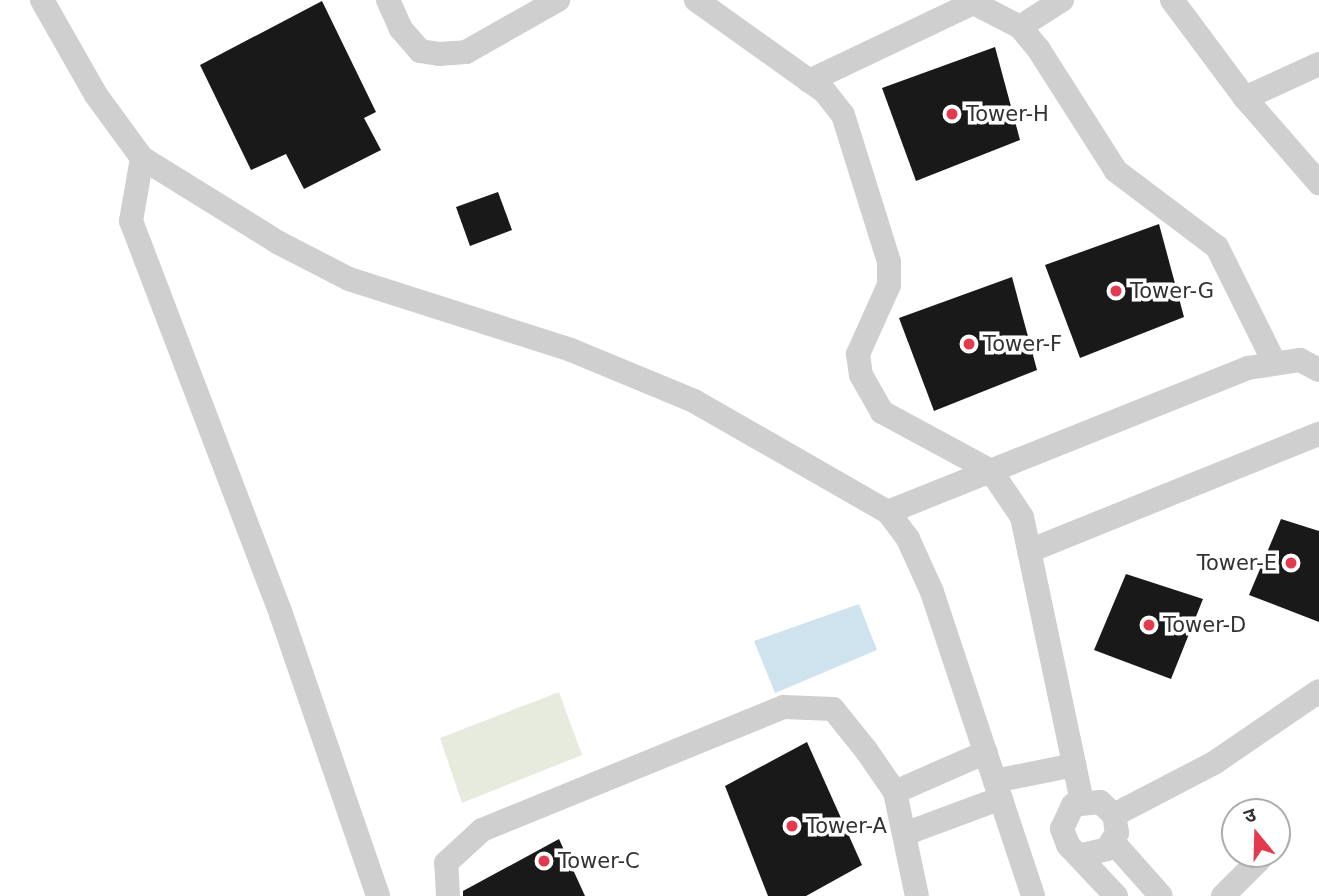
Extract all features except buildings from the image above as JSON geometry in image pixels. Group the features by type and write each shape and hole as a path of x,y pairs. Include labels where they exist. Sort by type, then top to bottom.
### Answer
{"street":[{"path":"42,0 96,95 142,158 279,243 349,279 572,350 694,401 888,512 908,539 932,592 1033,896"},
{"path":"388,0 401,29 420,51 439,54 466,52 558,0"},
{"path":"696,0 809,80 843,115 890,262 889,285 858,354 861,375 882,412 991,471 1022,517 1082,801"},
{"path":"1020,27 1062,0"},
{"path":"1172,0 1245,98 1319,183"},
{"path":"809,80 971,2 1020,27 1116,171 1217,247 1273,360"},
{"path":"1245,98 1319,64"},
{"path":"142,158 131,221 282,614 378,896"},
{"path":"888,512 1273,360 1300,360 1319,370"},
{"path":"1029,551 1319,434"},
{"path":"1114,815 1214,763 1319,691"},
{"path":"448,896 446,863 482,830 784,707 833,709 895,792 907,833 917,896"},
{"path":"895,792 986,752"},
{"path":"907,833 998,790 1074,765"},
{"path":"1116,896 1082,855 1068,845 1062,829 1067,812 1082,801 1100,803 1114,815 1114,842 1161,896"},
{"path":"1082,855 1100,853 1114,842"},
{"path":"1223,896 1251,868"}],"shaded area":[{"path":"559,692 582,755 462,803 440,738"}],"water":[{"path":"859,604 877,650 775,693 754,641"}],"place":[{"name":"Tower-H","path":"952,114"},
{"name":"Tower-G","path":"1116,291"},
{"name":"Tower-F","path":"969,344"},
{"name":"Tower-E","path":"1291,563"},
{"name":"Tower-D","path":"1149,625"},
{"name":"Tower-A","path":"792,826"},
{"name":"Tower-C","path":"544,861"}]}
